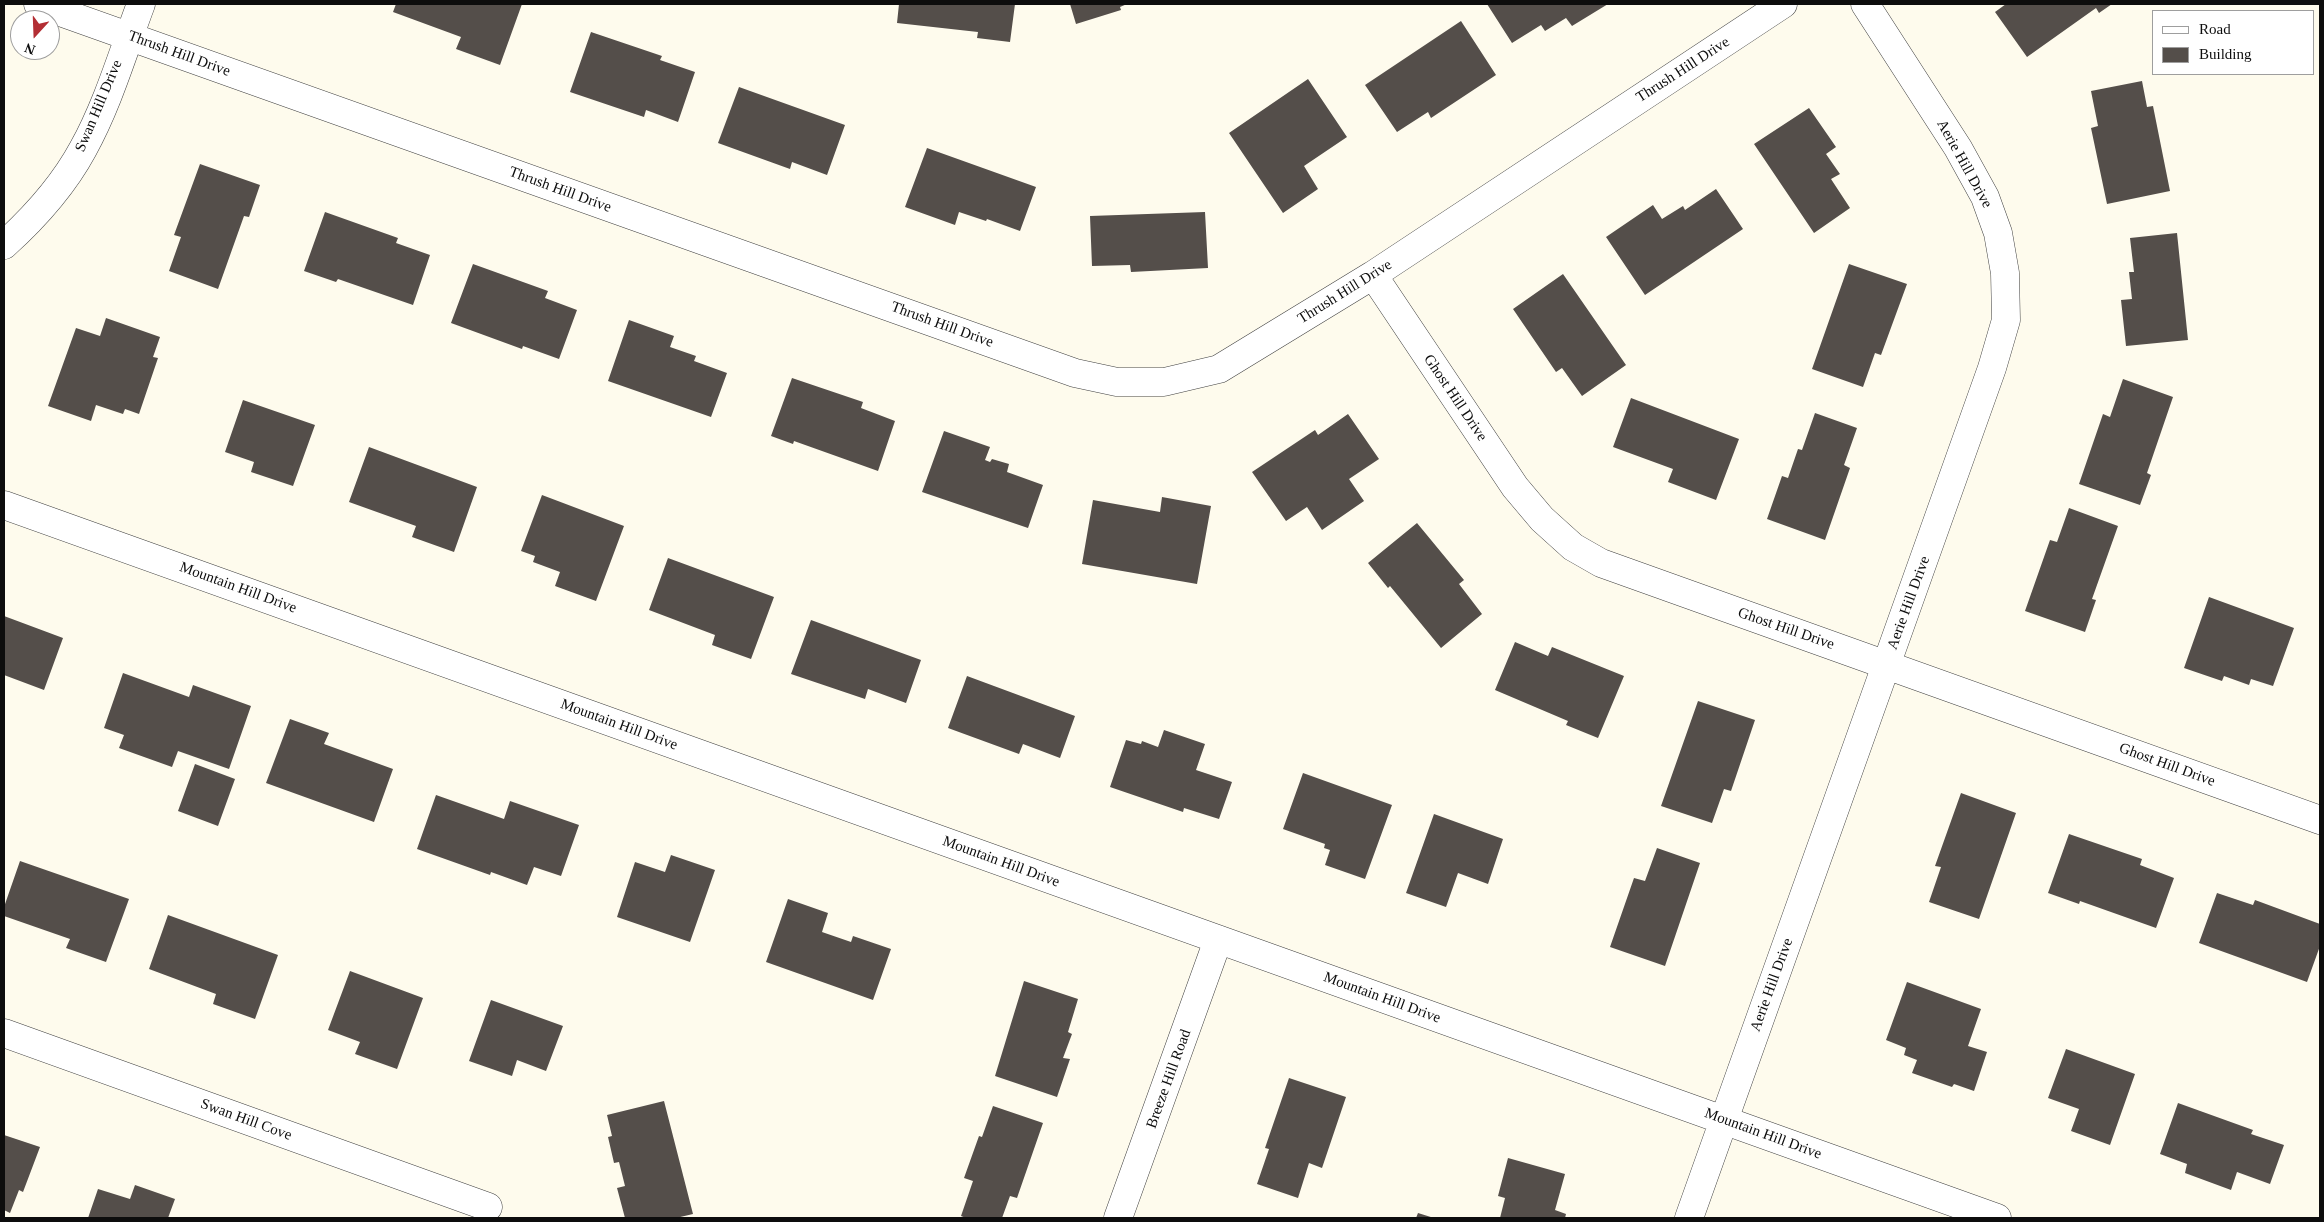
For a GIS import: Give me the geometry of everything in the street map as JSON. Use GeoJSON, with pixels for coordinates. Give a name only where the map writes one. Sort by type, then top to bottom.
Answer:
{"type":"FeatureCollection","features":[{"type":"Feature","properties":{"kind":"street","name":"Thrush Hill Drive"},"geometry":{"type":"LineString","coordinates":[[38,4],[1066,369],[1117,382],[1164,382],[1219,369],[1373,275],[1783,4]]}},
{"type":"Feature","properties":{"kind":"street","name":"Swan Hill Drive"},"geometry":{"type":"LineString","coordinates":[[4,245],[47,202],[83,149],[97,119],[140,4]]}},
{"type":"Feature","properties":{"kind":"street","name":"Aerie Hill Drive"},"geometry":{"type":"LineString","coordinates":[[1689,1218],[1992,368],[2006,320],[2005,282],[1998,233],[1986,197],[1958,148],[1865,4]]}},
{"type":"Feature","properties":{"kind":"street","name":"Ghost Hill Drive"},"geometry":{"type":"LineString","coordinates":[[1373,275],[1515,487],[1542,519],[1573,547],[1601,564],[2320,820]]}},
{"type":"Feature","properties":{"kind":"street","name":"Mountain Hill Drive"},"geometry":{"type":"LineString","coordinates":[[4,505],[1997,1218]]}},
{"type":"Feature","properties":{"kind":"street","name":"Breeze Hill Road"},"geometry":{"type":"LineString","coordinates":[[1118,1218],[1218,940]]}},
{"type":"Feature","properties":{"kind":"street","name":"Swan Hill Cove"},"geometry":{"type":"LineString","coordinates":[[4,1033],[488,1207]]}},
{"type":"Feature","properties":{"kind":"building"},"geometry":{"type":"Polygon","coordinates":[[[396,4],[522,4],[500,65],[456,49],[461,37],[393,12],[396,4]]]}},
{"type":"Feature","properties":{"kind":"building"},"geometry":{"type":"Polygon","coordinates":[[[899,4],[1015,4],[1010,42],[977,38],[978,32],[897,23],[899,4]]]}},
{"type":"Feature","properties":{"kind":"building"},"geometry":{"type":"Polygon","coordinates":[[[1070,4],[1127,4],[1120,7],[1121,10],[1076,24],[1070,4]]]}},
{"type":"Feature","properties":{"kind":"building"},"geometry":{"type":"Polygon","coordinates":[[[1487,4],[1608,4],[1572,26],[1566,18],[1545,31],[1541,25],[1512,43],[1487,4]]]}},
{"type":"Feature","properties":{"kind":"building"},"geometry":{"type":"Polygon","coordinates":[[[2006,4],[2112,4],[2099,13],[2096,8],[2027,57],[1995,12],[2006,4]]]}},
{"type":"Feature","properties":{"kind":"building"},"geometry":{"type":"Polygon","coordinates":[[[1461,21],[1496,75],[1431,118],[1428,112],[1397,132],[1365,85],[1461,21]]]}},
{"type":"Feature","properties":{"kind":"building"},"geometry":{"type":"Polygon","coordinates":[[[591,32],[662,56],[660,60],[695,72],[678,122],[646,110],[644,117],[570,92],[591,32]]]}},
{"type":"Feature","properties":{"kind":"building"},"geometry":{"type":"Polygon","coordinates":[[[1308,79],[1347,137],[1304,166],[1318,189],[1283,213],[1229,133],[1308,79]]]}},
{"type":"Feature","properties":{"kind":"building"},"geometry":{"type":"Polygon","coordinates":[[[2142,81],[2147,107],[2153,106],[2170,191],[2107,204],[2091,128],[2098,126],[2091,91],[2142,81]]]}},
{"type":"Feature","properties":{"kind":"building"},"geometry":{"type":"Polygon","coordinates":[[[739,87],[845,125],[827,175],[792,162],[790,169],[718,143],[739,87]]]}},
{"type":"Feature","properties":{"kind":"building"},"geometry":{"type":"Polygon","coordinates":[[[1809,108],[1836,147],[1826,154],[1840,174],[1831,179],[1850,208],[1814,233],[1754,144],[1809,108]]]}},
{"type":"Feature","properties":{"kind":"building"},"geometry":{"type":"Polygon","coordinates":[[[927,148],[1036,187],[1020,231],[987,219],[986,221],[959,212],[955,225],[905,207],[927,148]]]}},
{"type":"Feature","properties":{"kind":"building"},"geometry":{"type":"Polygon","coordinates":[[[200,164],[260,185],[249,217],[244,216],[218,289],[169,271],[181,237],[174,235],[200,164]]]}},
{"type":"Feature","properties":{"kind":"building"},"geometry":{"type":"Polygon","coordinates":[[[1716,189],[1743,229],[1645,295],[1606,237],[1653,205],[1662,219],[1683,206],[1685,210],[1716,189]]]}},
{"type":"Feature","properties":{"kind":"building"},"geometry":{"type":"Polygon","coordinates":[[[325,212],[398,238],[396,243],[430,255],[413,305],[338,279],[336,282],[304,271],[325,212]]]}},
{"type":"Feature","properties":{"kind":"building"},"geometry":{"type":"Polygon","coordinates":[[[1205,212],[1208,268],[1131,272],[1130,265],[1092,266],[1090,216],[1205,212]]]}},
{"type":"Feature","properties":{"kind":"building"},"geometry":{"type":"Polygon","coordinates":[[[2177,233],[2188,340],[2126,346],[2121,300],[2132,299],[2129,272],[2134,272],[2130,238],[2177,233]]]}},
{"type":"Feature","properties":{"kind":"building"},"geometry":{"type":"Polygon","coordinates":[[[473,264],[548,291],[545,298],[577,310],[559,359],[523,346],[522,349],[451,323],[473,264]]]}},
{"type":"Feature","properties":{"kind":"building"},"geometry":{"type":"Polygon","coordinates":[[[1849,264],[1907,284],[1881,355],[1875,353],[1863,387],[1812,369],[1849,264]]]}},
{"type":"Feature","properties":{"kind":"building"},"geometry":{"type":"Polygon","coordinates":[[[1563,274],[1626,365],[1582,396],[1562,368],[1556,372],[1513,309],[1563,274]]]}},
{"type":"Feature","properties":{"kind":"building"},"geometry":{"type":"Polygon","coordinates":[[[106,318],[160,337],[153,357],[158,358],[139,414],[125,409],[123,414],[96,405],[91,421],[48,406],[76,328],[100,336],[106,318]]]}},
{"type":"Feature","properties":{"kind":"building"},"geometry":{"type":"Polygon","coordinates":[[[629,320],[674,336],[670,347],[696,356],[694,361],[727,373],[711,417],[608,381],[629,320]]]}},
{"type":"Feature","properties":{"kind":"building"},"geometry":{"type":"Polygon","coordinates":[[[792,378],[863,402],[861,408],[895,421],[878,471],[794,441],[793,444],[771,436],[792,378]]]}},
{"type":"Feature","properties":{"kind":"building"},"geometry":{"type":"Polygon","coordinates":[[[2123,379],[2173,397],[2147,473],[2151,475],[2140,505],[2079,484],[2103,414],[2110,417],[2123,379]]]}},
{"type":"Feature","properties":{"kind":"building"},"geometry":{"type":"Polygon","coordinates":[[[1631,398],[1739,439],[1716,500],[1668,482],[1673,469],[1613,447],[1631,398]]]}},
{"type":"Feature","properties":{"kind":"building"},"geometry":{"type":"Polygon","coordinates":[[[243,400],[315,425],[293,486],[251,472],[254,462],[225,452],[243,400]]]}},
{"type":"Feature","properties":{"kind":"building"},"geometry":{"type":"Polygon","coordinates":[[[1815,413],[1857,428],[1844,465],[1850,468],[1825,540],[1767,519],[1782,476],[1788,478],[1798,449],[1802,450],[1815,413]]]}},
{"type":"Feature","properties":{"kind":"building"},"geometry":{"type":"Polygon","coordinates":[[[1348,414],[1379,459],[1349,479],[1364,501],[1322,530],[1307,507],[1286,521],[1252,472],[1315,430],[1318,435],[1348,414]]]}},
{"type":"Feature","properties":{"kind":"building"},"geometry":{"type":"Polygon","coordinates":[[[944,431],[990,447],[985,460],[990,462],[992,459],[1009,464],[1007,472],[1043,485],[1028,528],[922,492],[944,431]]]}},
{"type":"Feature","properties":{"kind":"building"},"geometry":{"type":"Polygon","coordinates":[[[369,447],[477,487],[454,552],[412,537],[416,526],[349,502],[369,447]]]}},
{"type":"Feature","properties":{"kind":"building"},"geometry":{"type":"Polygon","coordinates":[[[542,495],[624,526],[596,601],[555,586],[560,572],[533,562],[535,556],[521,551],[542,495]]]}},
{"type":"Feature","properties":{"kind":"building"},"geometry":{"type":"Polygon","coordinates":[[[1162,497],[1211,506],[1197,584],[1082,564],[1093,500],[1160,512],[1162,497]]]}},
{"type":"Feature","properties":{"kind":"building"},"geometry":{"type":"Polygon","coordinates":[[[2069,508],[2118,526],[2092,599],[2096,600],[2085,632],[2025,611],[2050,540],[2057,542],[2069,508]]]}},
{"type":"Feature","properties":{"kind":"building"},"geometry":{"type":"Polygon","coordinates":[[[1417,523],[1464,580],[1459,584],[1482,614],[1441,648],[1390,586],[1388,588],[1368,563],[1417,523]]]}},
{"type":"Feature","properties":{"kind":"building"},"geometry":{"type":"Polygon","coordinates":[[[668,558],[774,597],[751,659],[712,645],[715,635],[649,610],[668,558]]]}},
{"type":"Feature","properties":{"kind":"building"},"geometry":{"type":"Polygon","coordinates":[[[2209,597],[2294,628],[2273,686],[2251,679],[2249,685],[2224,676],[2222,681],[2184,668],[2209,597]]]}},
{"type":"Feature","properties":{"kind":"building"},"geometry":{"type":"Polygon","coordinates":[[[4,616],[63,638],[44,690],[4,675],[4,616]]]}},
{"type":"Feature","properties":{"kind":"building"},"geometry":{"type":"Polygon","coordinates":[[[811,620],[921,660],[906,703],[868,689],[865,699],[791,674],[811,620]]]}},
{"type":"Feature","properties":{"kind":"building"},"geometry":{"type":"Polygon","coordinates":[[[1515,642],[1548,656],[1552,647],[1624,676],[1598,738],[1566,725],[1568,721],[1495,690],[1515,642]]]}},
{"type":"Feature","properties":{"kind":"building"},"geometry":{"type":"Polygon","coordinates":[[[123,673],[189,697],[193,685],[251,706],[229,769],[178,751],[172,767],[119,748],[124,735],[104,728],[123,673]]]}},
{"type":"Feature","properties":{"kind":"building"},"geometry":{"type":"Polygon","coordinates":[[[967,676],[1075,716],[1060,758],[1023,744],[1019,754],[948,728],[967,676]]]}},
{"type":"Feature","properties":{"kind":"building"},"geometry":{"type":"Polygon","coordinates":[[[1698,701],[1755,720],[1731,791],[1724,789],[1712,823],[1661,806],[1698,701]]]}},
{"type":"Feature","properties":{"kind":"building"},"geometry":{"type":"Polygon","coordinates":[[[290,719],[329,733],[324,744],[393,769],[374,822],[266,783],[290,719]]]}},
{"type":"Feature","properties":{"kind":"building"},"geometry":{"type":"Polygon","coordinates":[[[1164,730],[1205,744],[1196,770],[1232,782],[1219,819],[1184,808],[1183,812],[1110,787],[1126,740],[1141,744],[1142,741],[1158,747],[1164,730]]]}},
{"type":"Feature","properties":{"kind":"building"},"geometry":{"type":"Polygon","coordinates":[[[195,764],[235,779],[218,826],[178,811],[195,764]]]}},
{"type":"Feature","properties":{"kind":"building"},"geometry":{"type":"Polygon","coordinates":[[[1303,773],[1392,805],[1365,879],[1325,865],[1330,850],[1324,848],[1325,844],[1283,829],[1303,773]]]}},
{"type":"Feature","properties":{"kind":"building"},"geometry":{"type":"Polygon","coordinates":[[[1961,793],[2016,813],[1979,919],[1929,902],[1941,867],[1935,866],[1961,793]]]}},
{"type":"Feature","properties":{"kind":"building"},"geometry":{"type":"Polygon","coordinates":[[[436,795],[504,819],[510,801],[579,825],[561,876],[534,867],[527,885],[491,872],[490,875],[417,849],[436,795]]]}},
{"type":"Feature","properties":{"kind":"building"},"geometry":{"type":"Polygon","coordinates":[[[1434,814],[1503,839],[1488,884],[1458,873],[1446,907],[1406,893],[1434,814]]]}},
{"type":"Feature","properties":{"kind":"building"},"geometry":{"type":"Polygon","coordinates":[[[2069,834],[2142,859],[2140,865],[2174,878],[2156,928],[2080,901],[2079,904],[2048,893],[2069,834]]]}},
{"type":"Feature","properties":{"kind":"building"},"geometry":{"type":"Polygon","coordinates":[[[1657,848],[1700,863],[1665,966],[1610,947],[1634,878],[1645,881],[1657,848]]]}},
{"type":"Feature","properties":{"kind":"building"},"geometry":{"type":"Polygon","coordinates":[[[671,855],[715,870],[690,942],[617,917],[635,862],[665,872],[671,855]]]}},
{"type":"Feature","properties":{"kind":"building"},"geometry":{"type":"Polygon","coordinates":[[[20,861],[129,899],[106,962],[66,948],[70,939],[4,916],[4,907],[20,861]]]}},
{"type":"Feature","properties":{"kind":"building"},"geometry":{"type":"Polygon","coordinates":[[[2217,893],[2253,905],[2255,900],[2320,924],[2320,946],[2307,982],[2199,943],[2217,893]]]}},
{"type":"Feature","properties":{"kind":"building"},"geometry":{"type":"Polygon","coordinates":[[[788,899],[828,913],[822,932],[851,942],[853,936],[891,949],[873,1000],[766,962],[788,899]]]}},
{"type":"Feature","properties":{"kind":"building"},"geometry":{"type":"Polygon","coordinates":[[[168,915],[278,955],[255,1019],[213,1004],[216,994],[149,969],[168,915]]]}},
{"type":"Feature","properties":{"kind":"building"},"geometry":{"type":"Polygon","coordinates":[[[350,971],[423,998],[397,1069],[355,1054],[360,1042],[328,1030],[350,971]]]}},
{"type":"Feature","properties":{"kind":"building"},"geometry":{"type":"Polygon","coordinates":[[[1024,981],[1078,999],[1068,1032],[1072,1034],[1063,1058],[1070,1059],[1057,1097],[995,1076],[1024,981]]]}},
{"type":"Feature","properties":{"kind":"building"},"geometry":{"type":"Polygon","coordinates":[[[1907,982],[1981,1009],[1968,1046],[1987,1052],[1974,1091],[1954,1084],[1952,1087],[1912,1073],[1917,1060],[1904,1055],[1906,1048],[1886,1040],[1907,982]]]}},
{"type":"Feature","properties":{"kind":"building"},"geometry":{"type":"Polygon","coordinates":[[[491,1000],[563,1026],[546,1071],[517,1060],[512,1076],[469,1061],[491,1000]]]}},
{"type":"Feature","properties":{"kind":"building"},"geometry":{"type":"Polygon","coordinates":[[[2066,1049],[2135,1074],[2110,1145],[2071,1131],[2079,1109],[2048,1098],[2066,1049]]]}},
{"type":"Feature","properties":{"kind":"building"},"geometry":{"type":"Polygon","coordinates":[[[1289,1078],[1346,1097],[1322,1168],[1309,1163],[1298,1198],[1257,1184],[1269,1149],[1265,1148],[1289,1078]]]}},
{"type":"Feature","properties":{"kind":"building"},"geometry":{"type":"Polygon","coordinates":[[[664,1101],[693,1214],[676,1218],[625,1218],[617,1188],[625,1186],[619,1162],[614,1163],[608,1137],[612,1136],[607,1115],[664,1101]]]}},
{"type":"Feature","properties":{"kind":"building"},"geometry":{"type":"Polygon","coordinates":[[[2178,1103],[2253,1130],[2251,1134],[2284,1145],[2270,1184],[2237,1172],[2231,1190],[2185,1173],[2187,1164],[2160,1154],[2178,1103]]]}},
{"type":"Feature","properties":{"kind":"building"},"geometry":{"type":"Polygon","coordinates":[[[993,1106],[1043,1123],[1017,1198],[1010,1196],[1002,1218],[966,1218],[961,1216],[973,1181],[964,1178],[979,1136],[982,1137],[993,1106]]]}},
{"type":"Feature","properties":{"kind":"building"},"geometry":{"type":"Polygon","coordinates":[[[4,1135],[40,1147],[23,1192],[19,1190],[10,1213],[4,1210],[4,1135]]]}},
{"type":"Feature","properties":{"kind":"building"},"geometry":{"type":"Polygon","coordinates":[[[1508,1158],[1565,1174],[1555,1210],[1566,1214],[1565,1218],[1500,1218],[1505,1198],[1498,1196],[1508,1158]]]}},
{"type":"Feature","properties":{"kind":"building"},"geometry":{"type":"Polygon","coordinates":[[[135,1185],[175,1199],[168,1218],[88,1218],[98,1189],[130,1199],[135,1185]]]}},
{"type":"Feature","properties":{"kind":"building"},"geometry":{"type":"Polygon","coordinates":[[[1418,1213],[1434,1218],[1416,1218],[1418,1213]]]}}]}
